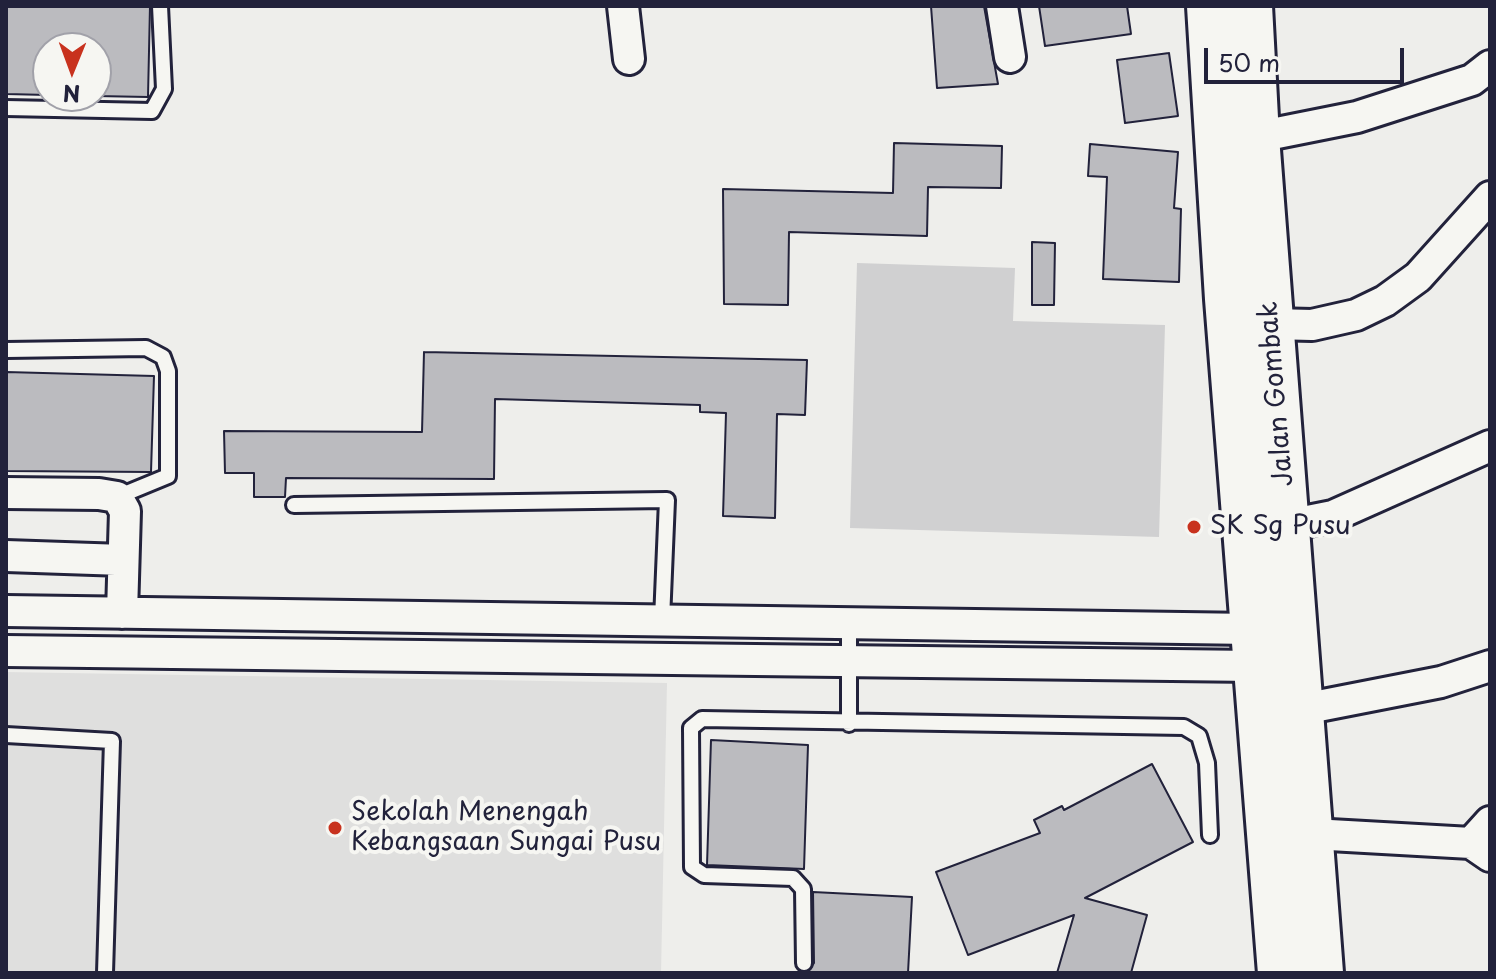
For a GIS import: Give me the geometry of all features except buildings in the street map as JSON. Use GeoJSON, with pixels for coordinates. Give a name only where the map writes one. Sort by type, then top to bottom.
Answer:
{"type":"FeatureCollection","features":[{"type":"Feature","properties":{"kind":"main road","name":"Jalan Gombak"},"geometry":{"type":"LineString","coordinates":[[1209,6],[1280,973]]}},
{"type":"Feature","properties":{"kind":"main road","name":"Jalan Gombak"},"geometry":{"type":"LineString","coordinates":[[1250,6],[1257,137],[1321,973]]}},
{"type":"Feature","properties":{"kind":"street"},"geometry":{"type":"LineString","coordinates":[[623,6],[629,59]]}},
{"type":"Feature","properties":{"kind":"street"},"geometry":{"type":"LineString","coordinates":[[1002,6],[1010,57]]}},
{"type":"Feature","properties":{"kind":"street"},"geometry":{"type":"LineString","coordinates":[[1257,137],[1372,112],[1472,80],[1490,66]]}},
{"type":"Feature","properties":{"kind":"street"},"geometry":{"type":"LineString","coordinates":[[1272,324],[1312,325],[1356,315],[1385,301],[1418,277],[1490,197]]}},
{"type":"Feature","properties":{"kind":"street"},"geometry":{"type":"LineString","coordinates":[[1288,525],[1333,516],[1490,446]]}},
{"type":"Feature","properties":{"kind":"street"},"geometry":{"type":"LineString","coordinates":[[6,493],[117,497],[125,511],[122,613]]}},
{"type":"Feature","properties":{"kind":"street"},"geometry":{"type":"LineString","coordinates":[[6,556],[123,560]]}},
{"type":"Feature","properties":{"kind":"street"},"geometry":{"type":"LineString","coordinates":[[6,611],[849,622],[1254,647]]}},
{"type":"Feature","properties":{"kind":"street"},"geometry":{"type":"LineString","coordinates":[[329,655],[331,616]]}},
{"type":"Feature","properties":{"kind":"street"},"geometry":{"type":"LineString","coordinates":[[6,651],[849,661],[1254,647]]}},
{"type":"Feature","properties":{"kind":"street"},"geometry":{"type":"LineString","coordinates":[[1303,709],[1441,682],[1490,666]]}},
{"type":"Feature","properties":{"kind":"street"},"geometry":{"type":"LineString","coordinates":[[1312,834],[1484,840]]}},
{"type":"Feature","properties":{"kind":"lane"},"geometry":{"type":"LineString","coordinates":[[6,108],[152,111],[164,89],[160,6]]}},
{"type":"Feature","properties":{"kind":"lane"},"geometry":{"type":"LineString","coordinates":[[6,350],[146,348],[163,357],[168,371],[168,476],[117,497]]}},
{"type":"Feature","properties":{"kind":"lane"},"geometry":{"type":"LineString","coordinates":[[294,505],[667,500],[662,620]]}},
{"type":"Feature","properties":{"kind":"lane"},"geometry":{"type":"LineString","coordinates":[[849,622],[849,724]]}},
{"type":"Feature","properties":{"kind":"lane"},"geometry":{"type":"LineString","coordinates":[[804,963],[803,889],[793,878],[704,875],[692,867],[691,728],[702,719],[849,724],[1184,727],[1199,736],[1207,763],[1210,835]]}},
{"type":"Feature","properties":{"kind":"lane"},"geometry":{"type":"LineString","coordinates":[[6,735],[112,741],[105,973]]}},
{"type":"Feature","properties":{"kind":"shaded area"},"geometry":{"type":"Polygon","coordinates":[[[857,263],[1015,268],[1013,321],[1165,325],[1159,537],[850,528],[857,263]]]}},
{"type":"Feature","properties":{"kind":"shaded area","name":"Sekolah Menengah Kebangsaan Sungai Pusu"},"geometry":{"type":"Polygon","coordinates":[[[6,672],[667,683],[661,973],[6,973],[6,672]]]}},
{"type":"Feature","properties":{"kind":"place","name":"SK Sg Pusu"},"geometry":{"type":"Point","coordinates":[1194,527]}},
{"type":"Feature","properties":{"kind":"place","name":"Sekolah Menengah Kebangsaan Sungai Pusu"},"geometry":{"type":"Point","coordinates":[335,828]}}]}
